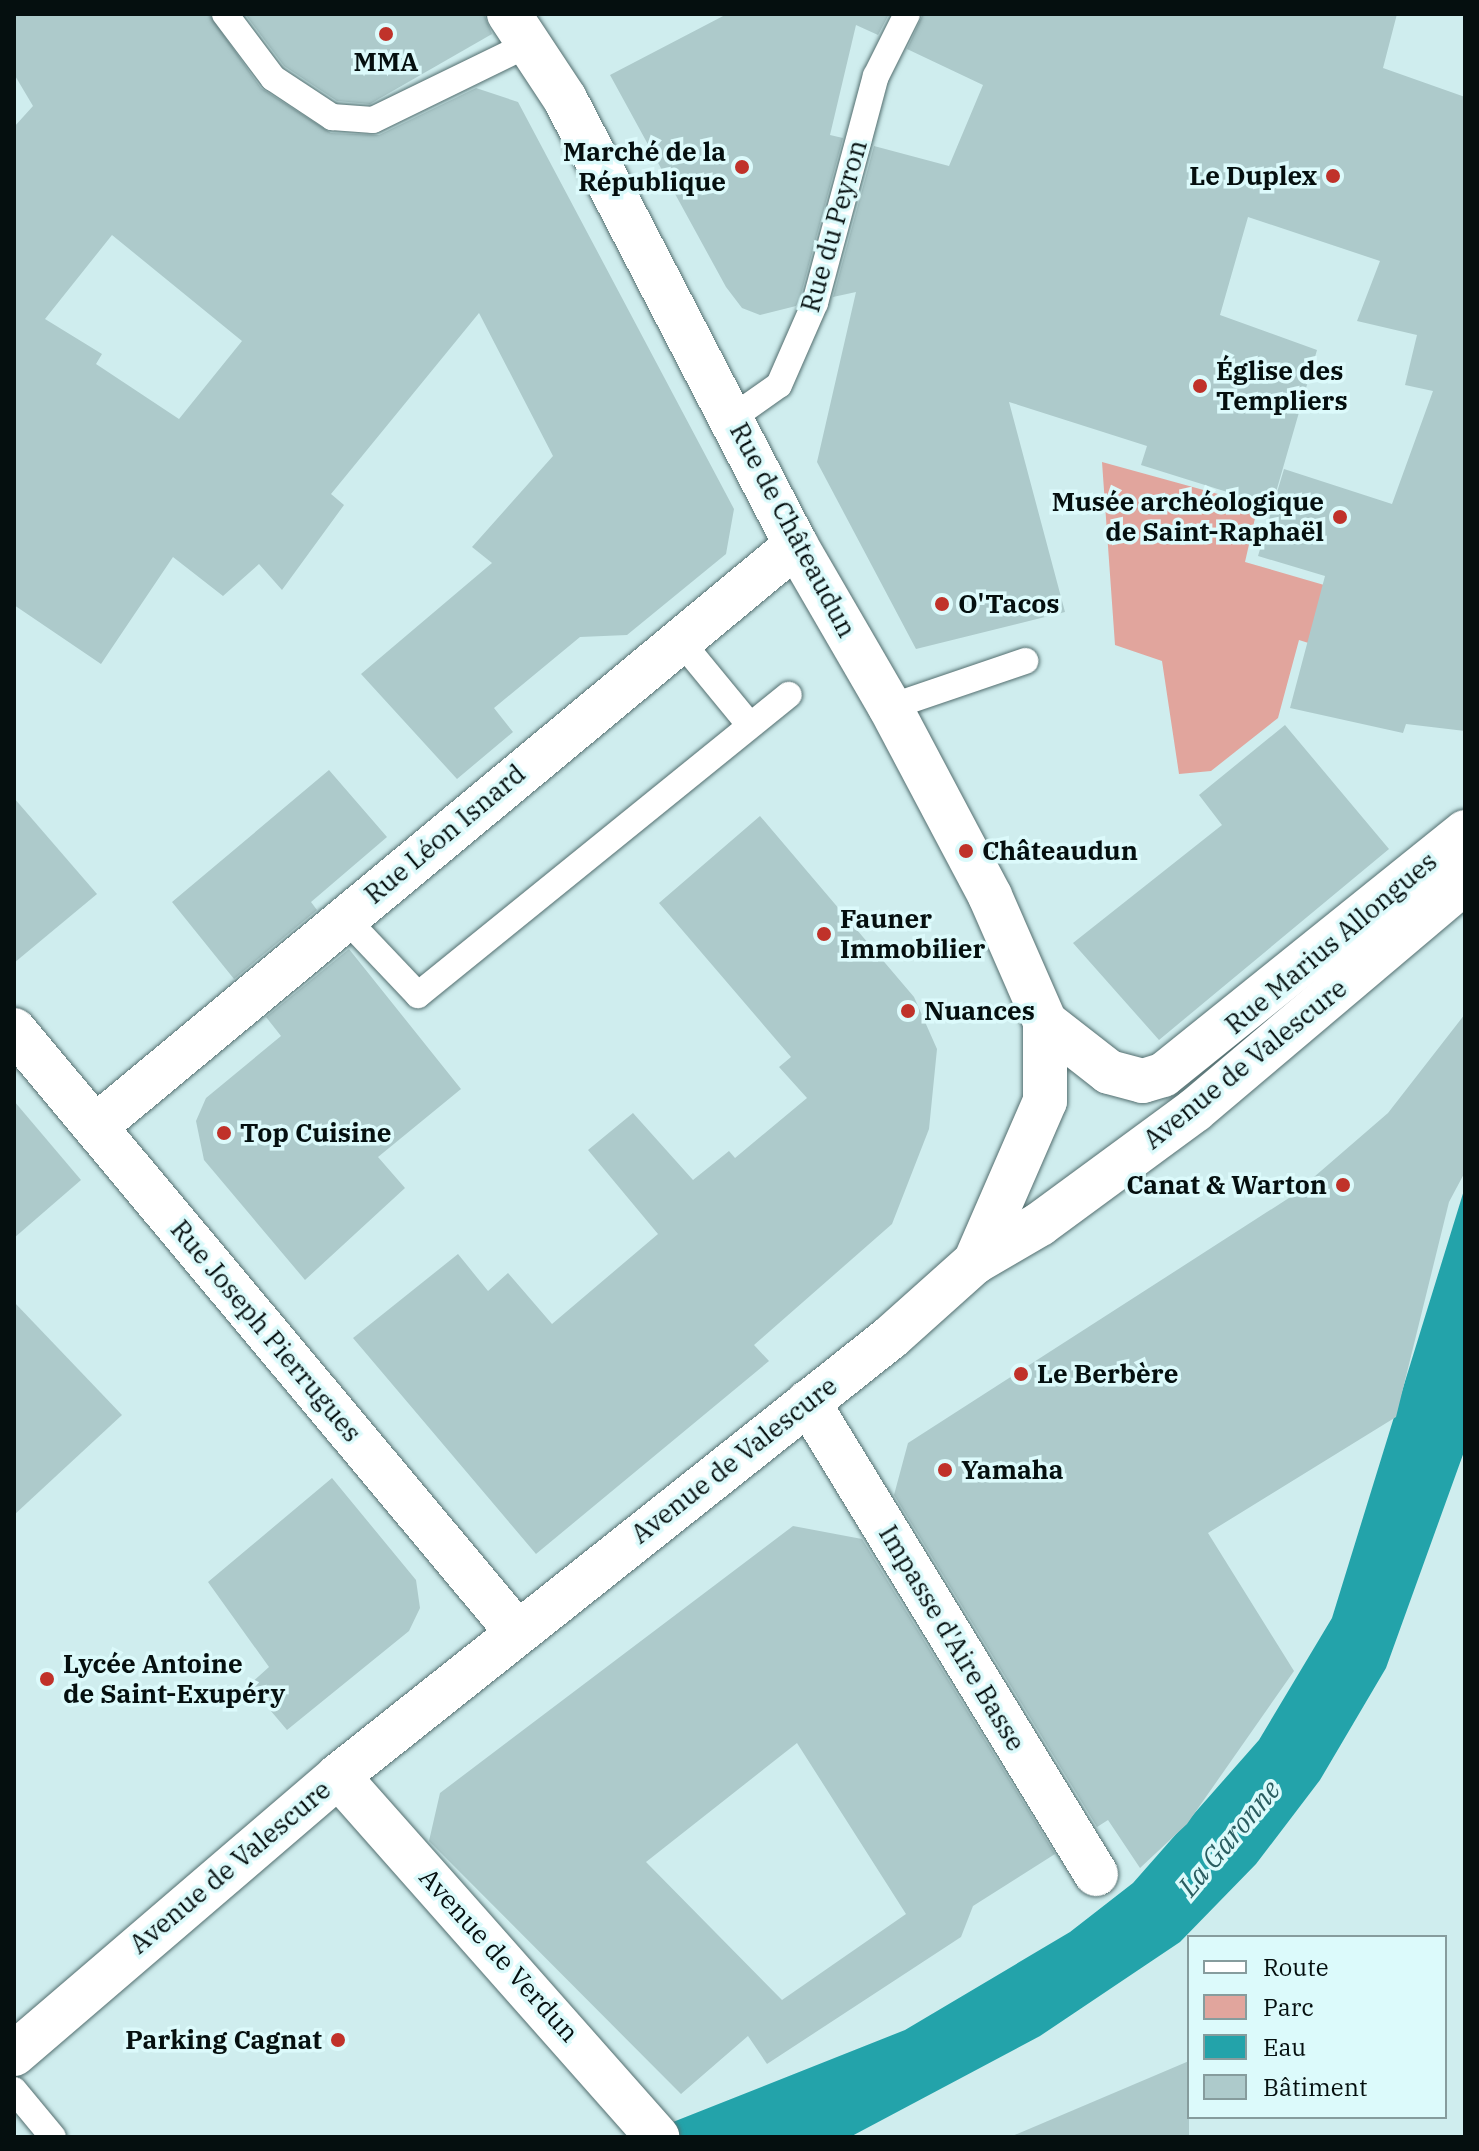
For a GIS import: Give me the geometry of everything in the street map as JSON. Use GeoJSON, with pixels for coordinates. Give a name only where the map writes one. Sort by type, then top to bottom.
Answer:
{"type":"FeatureCollection","features":[{"type":"Feature","properties":{"kind":"main road","name":"Rue de Châteaudun"},"geometry":{"type":"LineString","coordinates":[[520,29],[732,418],[796,545],[890,707],[990,896],[1045,1022],[1045,1101],[975,1262]]}},
{"type":"Feature","properties":{"kind":"main road","name":"Rue Léon Isnard"},"geometry":{"type":"LineString","coordinates":[[96,1126],[796,545]]}},
{"type":"Feature","properties":{"kind":"main road","name":"Rue Marius Allongues"},"geometry":{"type":"LineString","coordinates":[[1196,1054],[1465,832]]}},
{"type":"Feature","properties":{"kind":"main road","name":"Avenue de Valescure"},"geometry":{"type":"LineString","coordinates":[[14,2054],[338,1776],[808,1402],[975,1262],[1040,1224],[1195,1110],[1465,882]]}},
{"type":"Feature","properties":{"kind":"main road","name":"Rue de Châteaudun"},"geometry":{"type":"LineString","coordinates":[[1045,1022],[1109,1072],[1143,1081],[1196,1054]]}},
{"type":"Feature","properties":{"kind":"main road","name":"Rue Joseph Pierrugues"},"geometry":{"type":"LineString","coordinates":[[14,1030],[517,1632]]}},
{"type":"Feature","properties":{"kind":"main road","name":"Impasse d'Aire Basse"},"geometry":{"type":"LineString","coordinates":[[808,1402],[1096,1874]]}},
{"type":"Feature","properties":{"kind":"main road","name":"Avenue de Verdun"},"geometry":{"type":"LineString","coordinates":[[338,1776],[624,2095],[657,2137]]}},
{"type":"Feature","properties":{"kind":"lane"},"geometry":{"type":"LineString","coordinates":[[225,14],[273,78],[332,117],[373,120],[520,29]]}},
{"type":"Feature","properties":{"kind":"lane","name":"Rue du Peyron"},"geometry":{"type":"LineString","coordinates":[[732,418],[779,385],[815,303],[876,76],[907,14]]}},
{"type":"Feature","properties":{"kind":"lane"},"geometry":{"type":"LineString","coordinates":[[679,639],[748,723]]}},
{"type":"Feature","properties":{"kind":"lane"},"geometry":{"type":"LineString","coordinates":[[890,707],[1025,661]]}},
{"type":"Feature","properties":{"kind":"lane"},"geometry":{"type":"LineString","coordinates":[[345,918],[418,995],[748,723],[789,695]]}},
{"type":"Feature","properties":{"kind":"lane"},"geometry":{"type":"LineString","coordinates":[[14,2090],[53,2137]]}},
{"type":"Feature","properties":{"kind":"green space"},"geometry":{"type":"Polygon","coordinates":[[[1102,462],[1258,505],[1245,562],[1379,601],[1359,659],[1299,640],[1278,718],[1211,771],[1179,774],[1162,661],[1115,645],[1102,462]]]}},
{"type":"Feature","properties":{"kind":"water","name":"La Garonne"},"geometry":{"type":"Polygon","coordinates":[[[1465,1187],[1465,1449],[1386,1668],[1320,1780],[1256,1864],[1180,1942],[1040,2036],[850,2137],[635,2137],[905,2030],[1070,1932],[1133,1883],[1259,1740],[1332,1618],[1465,1187]]]}},
{"type":"Feature","properties":{"kind":"building"},"geometry":{"type":"Polygon","coordinates":[[[14,14],[209,14],[261,88],[331,133],[379,135],[476,88],[518,102],[734,509],[726,554],[627,635],[580,637],[494,708],[513,732],[457,779],[361,674],[492,563],[472,547],[553,456],[479,313],[331,494],[344,505],[282,590],[259,564],[223,596],[173,557],[101,664],[14,605],[14,127],[33,106],[14,74],[14,14]],[[112,235],[45,319],[102,354],[96,364],[179,419],[242,341],[112,235]]]}},
{"type":"Feature","properties":{"kind":"building"},"geometry":{"type":"Polygon","coordinates":[[[245,14],[484,14],[492,34],[370,104],[337,101],[284,66],[245,14]]]}},
{"type":"Feature","properties":{"kind":"building","name":"Marché de la République"},"geometry":{"type":"Polygon","coordinates":[[[727,14],[889,14],[878,35],[856,25],[830,135],[843,138],[800,298],[796,306],[760,315],[742,308],[726,287],[610,75],[727,14]]]}},
{"type":"Feature","properties":{"kind":"building"},"geometry":{"type":"Polygon","coordinates":[[[923,14],[1397,14],[1383,68],[1465,97],[1465,731],[1406,724],[1403,733],[1290,708],[1325,576],[1258,556],[1284,469],[1392,504],[1433,391],[1405,385],[1417,335],[1357,321],[1380,261],[1248,217],[1220,315],[1317,350],[1272,506],[1141,465],[1147,446],[1009,402],[1065,612],[916,649],[817,462],[856,292],[833,297],[874,146],[949,166],[983,85],[907,49],[923,14]]]}},
{"type":"Feature","properties":{"kind":"building"},"geometry":{"type":"Polygon","coordinates":[[[1285,725],[1389,849],[1159,1040],[1073,943],[1222,825],[1199,795],[1285,725]]]}},
{"type":"Feature","properties":{"kind":"building"},"geometry":{"type":"Polygon","coordinates":[[[329,770],[387,837],[311,902],[317,910],[234,979],[172,902],[329,770]]]}},
{"type":"Feature","properties":{"kind":"building"},"geometry":{"type":"Polygon","coordinates":[[[14,798],[97,894],[14,963],[14,798]]]}},
{"type":"Feature","properties":{"kind":"building"},"geometry":{"type":"Polygon","coordinates":[[[760,816],[914,997],[937,1049],[929,1129],[892,1224],[754,1345],[769,1361],[536,1554],[353,1338],[458,1254],[488,1291],[508,1273],[552,1324],[658,1234],[588,1150],[633,1113],[693,1180],[729,1151],[735,1158],[807,1098],[779,1067],[791,1057],[659,903],[760,816]]]}},
{"type":"Feature","properties":{"kind":"building"},"geometry":{"type":"Polygon","coordinates":[[[349,949],[461,1089],[378,1157],[405,1188],[305,1280],[204,1160],[196,1121],[206,1098],[281,1036],[266,1017],[349,949]]]}},
{"type":"Feature","properties":{"kind":"building"},"geometry":{"type":"Polygon","coordinates":[[[1465,1014],[1465,1172],[1449,1202],[1396,1417],[1208,1533],[1294,1671],[1187,1824],[1140,1868],[1108,1820],[1097,1827],[894,1495],[908,1443],[1292,1196],[1388,1113],[1465,1014]]]}},
{"type":"Feature","properties":{"kind":"building"},"geometry":{"type":"Polygon","coordinates":[[[14,1101],[81,1180],[14,1238],[14,1101]]]}},
{"type":"Feature","properties":{"kind":"building"},"geometry":{"type":"Polygon","coordinates":[[[14,1302],[122,1415],[14,1515],[14,1302]]]}},
{"type":"Feature","properties":{"kind":"building"},"geometry":{"type":"Polygon","coordinates":[[[332,1478],[416,1580],[420,1608],[409,1631],[287,1730],[249,1685],[269,1667],[208,1582],[332,1478]]]}},
{"type":"Feature","properties":{"kind":"building"},"geometry":{"type":"Polygon","coordinates":[[[793,1526],[862,1539],[1055,1854],[973,1906],[961,1937],[767,2064],[748,2036],[681,2094],[429,1841],[440,1793],[793,1526]],[[797,1743],[646,1862],[782,2000],[906,1914],[797,1743]]]}},
{"type":"Feature","properties":{"kind":"building"},"geometry":{"type":"Polygon","coordinates":[[[1187,2062],[1189,2137],[1010,2137],[1187,2062]]]}},
{"type":"Feature","properties":{"kind":"place","name":"MMA"},"geometry":{"type":"Point","coordinates":[386,34]}},
{"type":"Feature","properties":{"kind":"place","name":"Marché de la République"},"geometry":{"type":"Point","coordinates":[742,167]}},
{"type":"Feature","properties":{"kind":"place","name":"Le Duplex"},"geometry":{"type":"Point","coordinates":[1333,176]}},
{"type":"Feature","properties":{"kind":"place","name":"Église des Templiers"},"geometry":{"type":"Point","coordinates":[1200,386]}},
{"type":"Feature","properties":{"kind":"place","name":"Musée archéologique de Saint-Raphaël"},"geometry":{"type":"Point","coordinates":[1340,517]}},
{"type":"Feature","properties":{"kind":"place","name":"O'Tacos"},"geometry":{"type":"Point","coordinates":[942,604]}},
{"type":"Feature","properties":{"kind":"place","name":"Châteaudun"},"geometry":{"type":"Point","coordinates":[966,851]}},
{"type":"Feature","properties":{"kind":"place","name":"Fauner Immobilier"},"geometry":{"type":"Point","coordinates":[824,934]}},
{"type":"Feature","properties":{"kind":"place","name":"Nuances"},"geometry":{"type":"Point","coordinates":[908,1011]}},
{"type":"Feature","properties":{"kind":"place","name":"Top Cuisine"},"geometry":{"type":"Point","coordinates":[224,1133]}},
{"type":"Feature","properties":{"kind":"place","name":"Canat & Warton"},"geometry":{"type":"Point","coordinates":[1343,1185]}},
{"type":"Feature","properties":{"kind":"place","name":"Le Berbère"},"geometry":{"type":"Point","coordinates":[1021,1374]}},
{"type":"Feature","properties":{"kind":"place","name":"Yamaha"},"geometry":{"type":"Point","coordinates":[945,1470]}},
{"type":"Feature","properties":{"kind":"place","name":"Lycée Antoine de Saint-Exupéry"},"geometry":{"type":"Point","coordinates":[47,1679]}},
{"type":"Feature","properties":{"kind":"place","name":"Parking Cagnat"},"geometry":{"type":"Point","coordinates":[338,2040]}}]}
